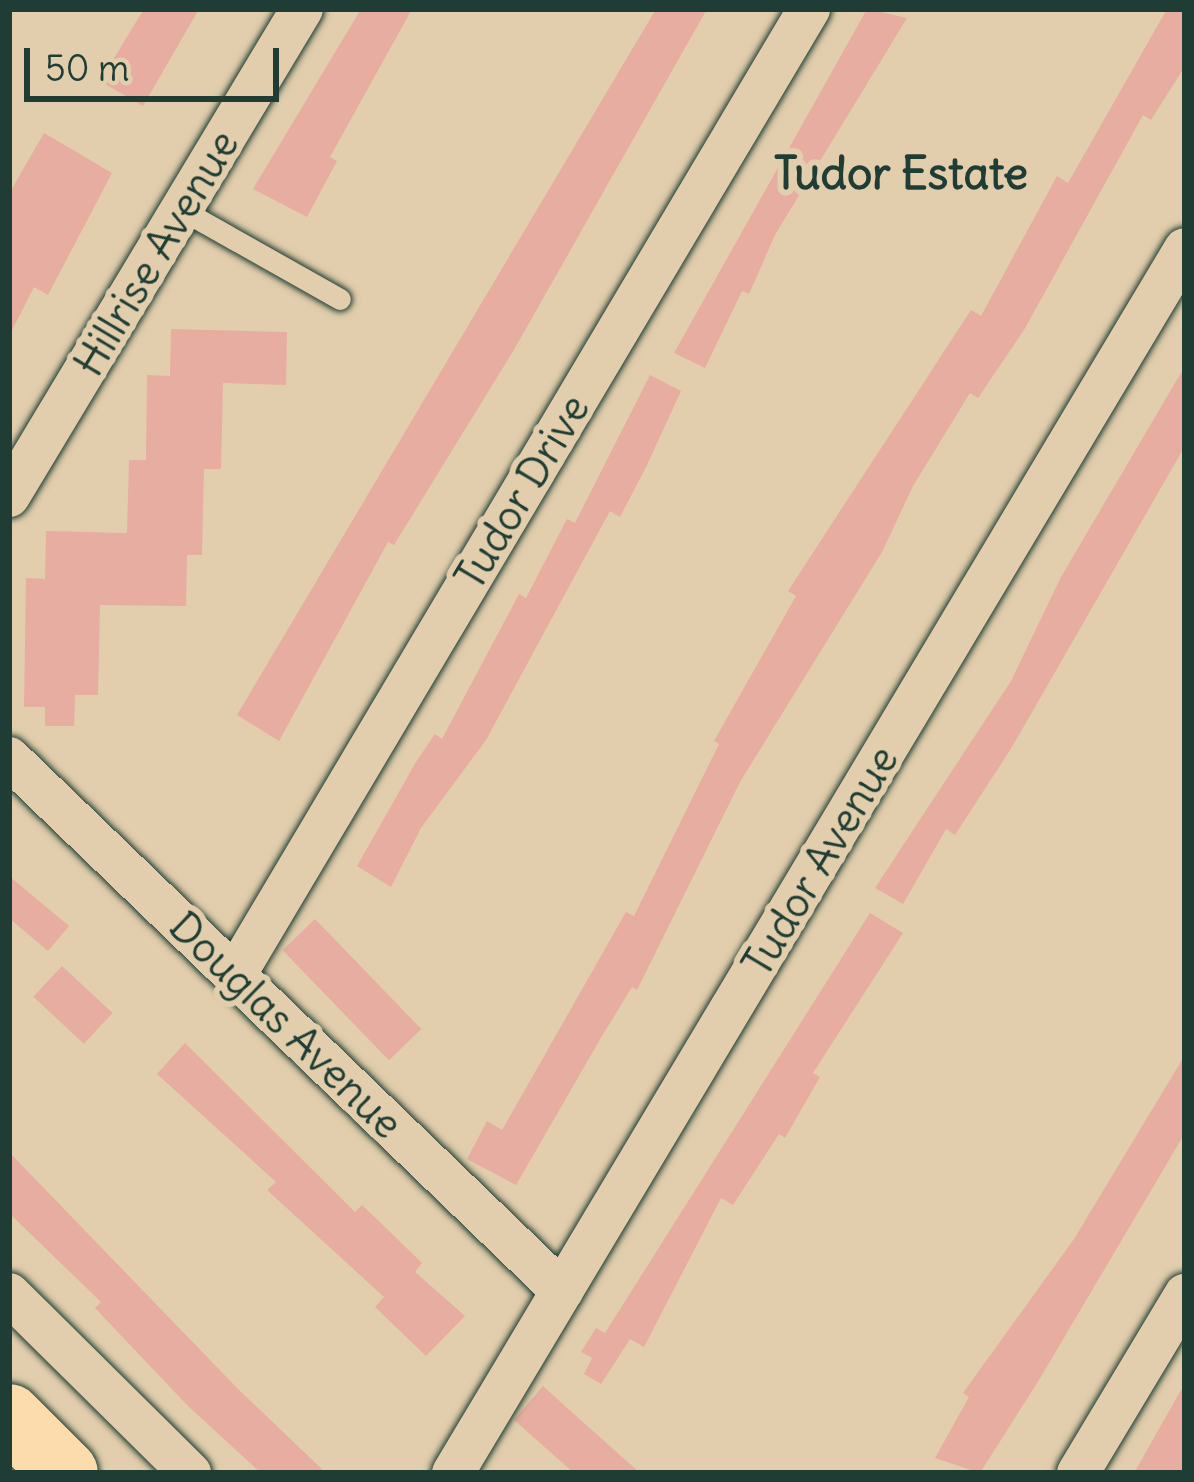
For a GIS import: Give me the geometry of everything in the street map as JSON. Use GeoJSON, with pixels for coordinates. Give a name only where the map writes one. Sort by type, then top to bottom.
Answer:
{"type":"FeatureCollection","features":[{"type":"Feature","properties":{"kind":"highway"},"geometry":{"type":"LineString","coordinates":[[9,1417],[65,1473]]}},
{"type":"Feature","properties":{"kind":"street","name":"Hillrise Avenue"},"geometry":{"type":"LineString","coordinates":[[9,496],[302,9]]}},
{"type":"Feature","properties":{"kind":"street","name":"Tudor Drive"},"geometry":{"type":"LineString","coordinates":[[235,975],[809,9]]}},
{"type":"Feature","properties":{"kind":"street","name":"Tudor Avenue"},"geometry":{"type":"LineString","coordinates":[[470,1466],[562,1292],[1185,249]]}},
{"type":"Feature","properties":{"kind":"street","name":"Douglas Avenue"},"geometry":{"type":"LineString","coordinates":[[9,758],[562,1292]]}},
{"type":"Feature","properties":{"kind":"street"},"geometry":{"type":"LineString","coordinates":[[9,1294],[190,1473]]}},
{"type":"Feature","properties":{"kind":"street"},"geometry":{"type":"LineString","coordinates":[[1078,1473],[1185,1295]]}},
{"type":"Feature","properties":{"kind":"lane"},"geometry":{"type":"LineString","coordinates":[[182,210],[340,299]]}},
{"type":"Feature","properties":{"kind":"building"},"geometry":{"type":"Polygon","coordinates":[[[144,9],[199,9],[143,106],[100,81],[144,9]]]}},
{"type":"Feature","properties":{"kind":"building"},"geometry":{"type":"Polygon","coordinates":[[[361,9],[412,9],[330,157],[337,161],[307,217],[253,189],[361,9]]]}},
{"type":"Feature","properties":{"kind":"building"},"geometry":{"type":"Polygon","coordinates":[[[656,9],[707,9],[515,348],[394,545],[388,542],[279,741],[237,715],[656,9]]]}},
{"type":"Feature","properties":{"kind":"building"},"geometry":{"type":"Polygon","coordinates":[[[867,9],[907,18],[775,235],[749,294],[742,291],[705,368],[674,353],[867,9]]]}},
{"type":"Feature","properties":{"kind":"building"},"geometry":{"type":"Polygon","coordinates":[[[1167,9],[1185,9],[1185,66],[1151,120],[1143,115],[1024,330],[978,398],[970,393],[913,486],[882,552],[740,782],[637,990],[632,987],[516,1185],[467,1159],[487,1121],[502,1130],[626,912],[634,916],[719,744],[714,741],[796,596],[788,591],[971,310],[981,316],[1057,176],[1068,183],[1167,9]]]}},
{"type":"Feature","properties":{"kind":"building"},"geometry":{"type":"Polygon","coordinates":[[[44,133],[112,173],[48,295],[34,287],[9,336],[9,194],[44,133]]]}},
{"type":"Feature","properties":{"kind":"building"},"geometry":{"type":"Polygon","coordinates":[[[171,329],[287,332],[286,385],[223,383],[221,469],[204,469],[202,555],[187,555],[186,606],[100,605],[98,695],[75,695],[74,726],[45,726],[45,707],[24,707],[26,578],[45,579],[46,531],[127,533],[129,460],[146,460],[147,375],[170,376],[171,329]]]}},
{"type":"Feature","properties":{"kind":"building"},"geometry":{"type":"Polygon","coordinates":[[[1185,366],[1185,446],[1012,747],[955,835],[946,829],[903,904],[875,888],[1011,681],[1061,577],[1185,366]]]}},
{"type":"Feature","properties":{"kind":"building"},"geometry":{"type":"Polygon","coordinates":[[[650,375],[681,391],[646,467],[620,517],[610,511],[486,740],[421,828],[391,887],[357,866],[416,762],[435,734],[442,739],[519,594],[526,598],[567,519],[575,523],[650,375]]]}},
{"type":"Feature","properties":{"kind":"building"},"geometry":{"type":"Polygon","coordinates":[[[9,876],[69,926],[48,951],[9,918],[9,876]]]}},
{"type":"Feature","properties":{"kind":"building"},"geometry":{"type":"Polygon","coordinates":[[[870,913],[903,933],[813,1073],[820,1077],[785,1138],[779,1134],[733,1205],[721,1198],[644,1347],[630,1339],[601,1384],[584,1374],[592,1358],[581,1352],[596,1328],[605,1333],[870,913]]]}},
{"type":"Feature","properties":{"kind":"building"},"geometry":{"type":"Polygon","coordinates":[[[315,919],[421,1029],[389,1060],[283,950],[315,919]]]}},
{"type":"Feature","properties":{"kind":"building"},"geometry":{"type":"Polygon","coordinates":[[[62,966],[112,1013],[84,1044],[33,997],[62,966]]]}},
{"type":"Feature","properties":{"kind":"building"},"geometry":{"type":"Polygon","coordinates":[[[185,1043],[355,1212],[362,1205],[422,1263],[415,1272],[465,1316],[426,1356],[375,1307],[384,1297],[267,1190],[276,1182],[157,1074],[185,1043]]]}},
{"type":"Feature","properties":{"kind":"building"},"geometry":{"type":"Polygon","coordinates":[[[1185,1055],[1185,1133],[1039,1380],[980,1473],[935,1458],[969,1397],[963,1393],[1074,1239],[1185,1055]]]}},
{"type":"Feature","properties":{"kind":"building"},"geometry":{"type":"Polygon","coordinates":[[[9,1152],[326,1473],[261,1473],[188,1406],[95,1308],[101,1302],[9,1213],[9,1152]]]}},
{"type":"Feature","properties":{"kind":"building"},"geometry":{"type":"Polygon","coordinates":[[[1185,1383],[1185,1473],[1134,1473],[1185,1383]]]}},
{"type":"Feature","properties":{"kind":"building"},"geometry":{"type":"Polygon","coordinates":[[[543,1386],[640,1473],[574,1473],[514,1420],[543,1386]]]}},
{"type":"Feature","properties":{"kind":"district","name":"Tudor Estate"},"geometry":{"type":"Point","coordinates":[901,174]}}]}
